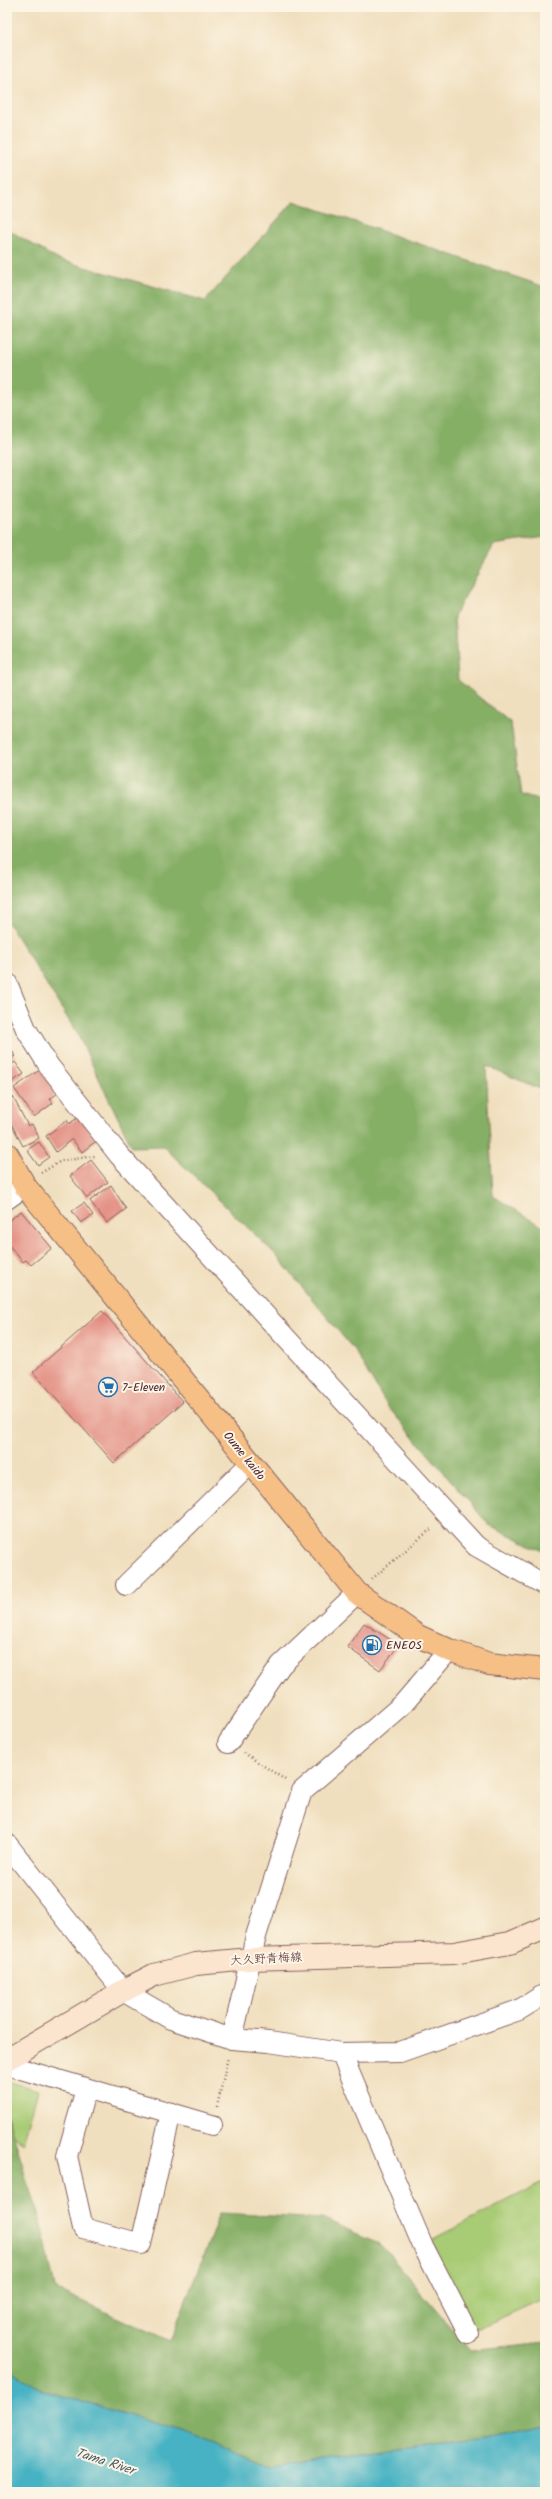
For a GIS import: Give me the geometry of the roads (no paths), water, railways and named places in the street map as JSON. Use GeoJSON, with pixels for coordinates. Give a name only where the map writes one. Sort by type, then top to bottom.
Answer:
{"type":"FeatureCollection","features":[{"type":"Feature","properties":{"kind":"highway","name":"Oume kaido"},"geometry":{"type":"LineString","coordinates":[[7,1154],[25,1186],[250,1464],[357,1593],[418,1636],[449,1650],[489,1664],[545,1670]]}},
{"type":"Feature","properties":{"kind":"main road","name":"大久野青梅線"},"geometry":{"type":"LineString","coordinates":[[7,2059],[123,1990],[154,1975],[196,1964],[250,1959],[454,1953],[510,1943],[545,1928]]}},
{"type":"Feature","properties":{"kind":"street"},"geometry":{"type":"LineString","coordinates":[[7,983],[26,1029],[49,1066],[119,1155],[476,1546],[545,1585]]}},
{"type":"Feature","properties":{"kind":"street"},"geometry":{"type":"LineString","coordinates":[[7,1199],[25,1186]]}},
{"type":"Feature","properties":{"kind":"street"},"geometry":{"type":"LineString","coordinates":[[126,1585],[250,1464]]}},
{"type":"Feature","properties":{"kind":"street"},"geometry":{"type":"LineString","coordinates":[[228,1743],[281,1665],[357,1593]]}},
{"type":"Feature","properties":{"kind":"street"},"geometry":{"type":"LineString","coordinates":[[232,2039],[250,1959],[302,1791],[403,1704],[449,1650]]}},
{"type":"Feature","properties":{"kind":"street"},"geometry":{"type":"LineString","coordinates":[[7,1844],[123,1990],[171,2019],[232,2039],[269,2042],[341,2053],[400,2052],[519,2010],[545,1994]]}},
{"type":"Feature","properties":{"kind":"street"},"geometry":{"type":"LineString","coordinates":[[341,2053],[423,2246],[468,2333]]}},
{"type":"Feature","properties":{"kind":"street"},"geometry":{"type":"LineString","coordinates":[[7,2065],[212,2126]]}},
{"type":"Feature","properties":{"kind":"street"},"geometry":{"type":"LineString","coordinates":[[86,2089],[66,2156],[83,2228],[90,2230],[141,2244],[171,2113]]}},
{"type":"Feature","properties":{"kind":"water","name":"Tama River"},"geometry":{"type":"Polygon","coordinates":[[[7,2367],[42,2390],[185,2432],[269,2464],[486,2438],[545,2426],[545,2492],[7,2492],[7,2367]]]}},
{"type":"Feature","properties":{"kind":"place","name":"7-Eleven"},"geometry":{"type":"Point","coordinates":[108,1387]}},
{"type":"Feature","properties":{"kind":"place","name":"ENEOS"},"geometry":{"type":"Point","coordinates":[372,1645]}}]}
